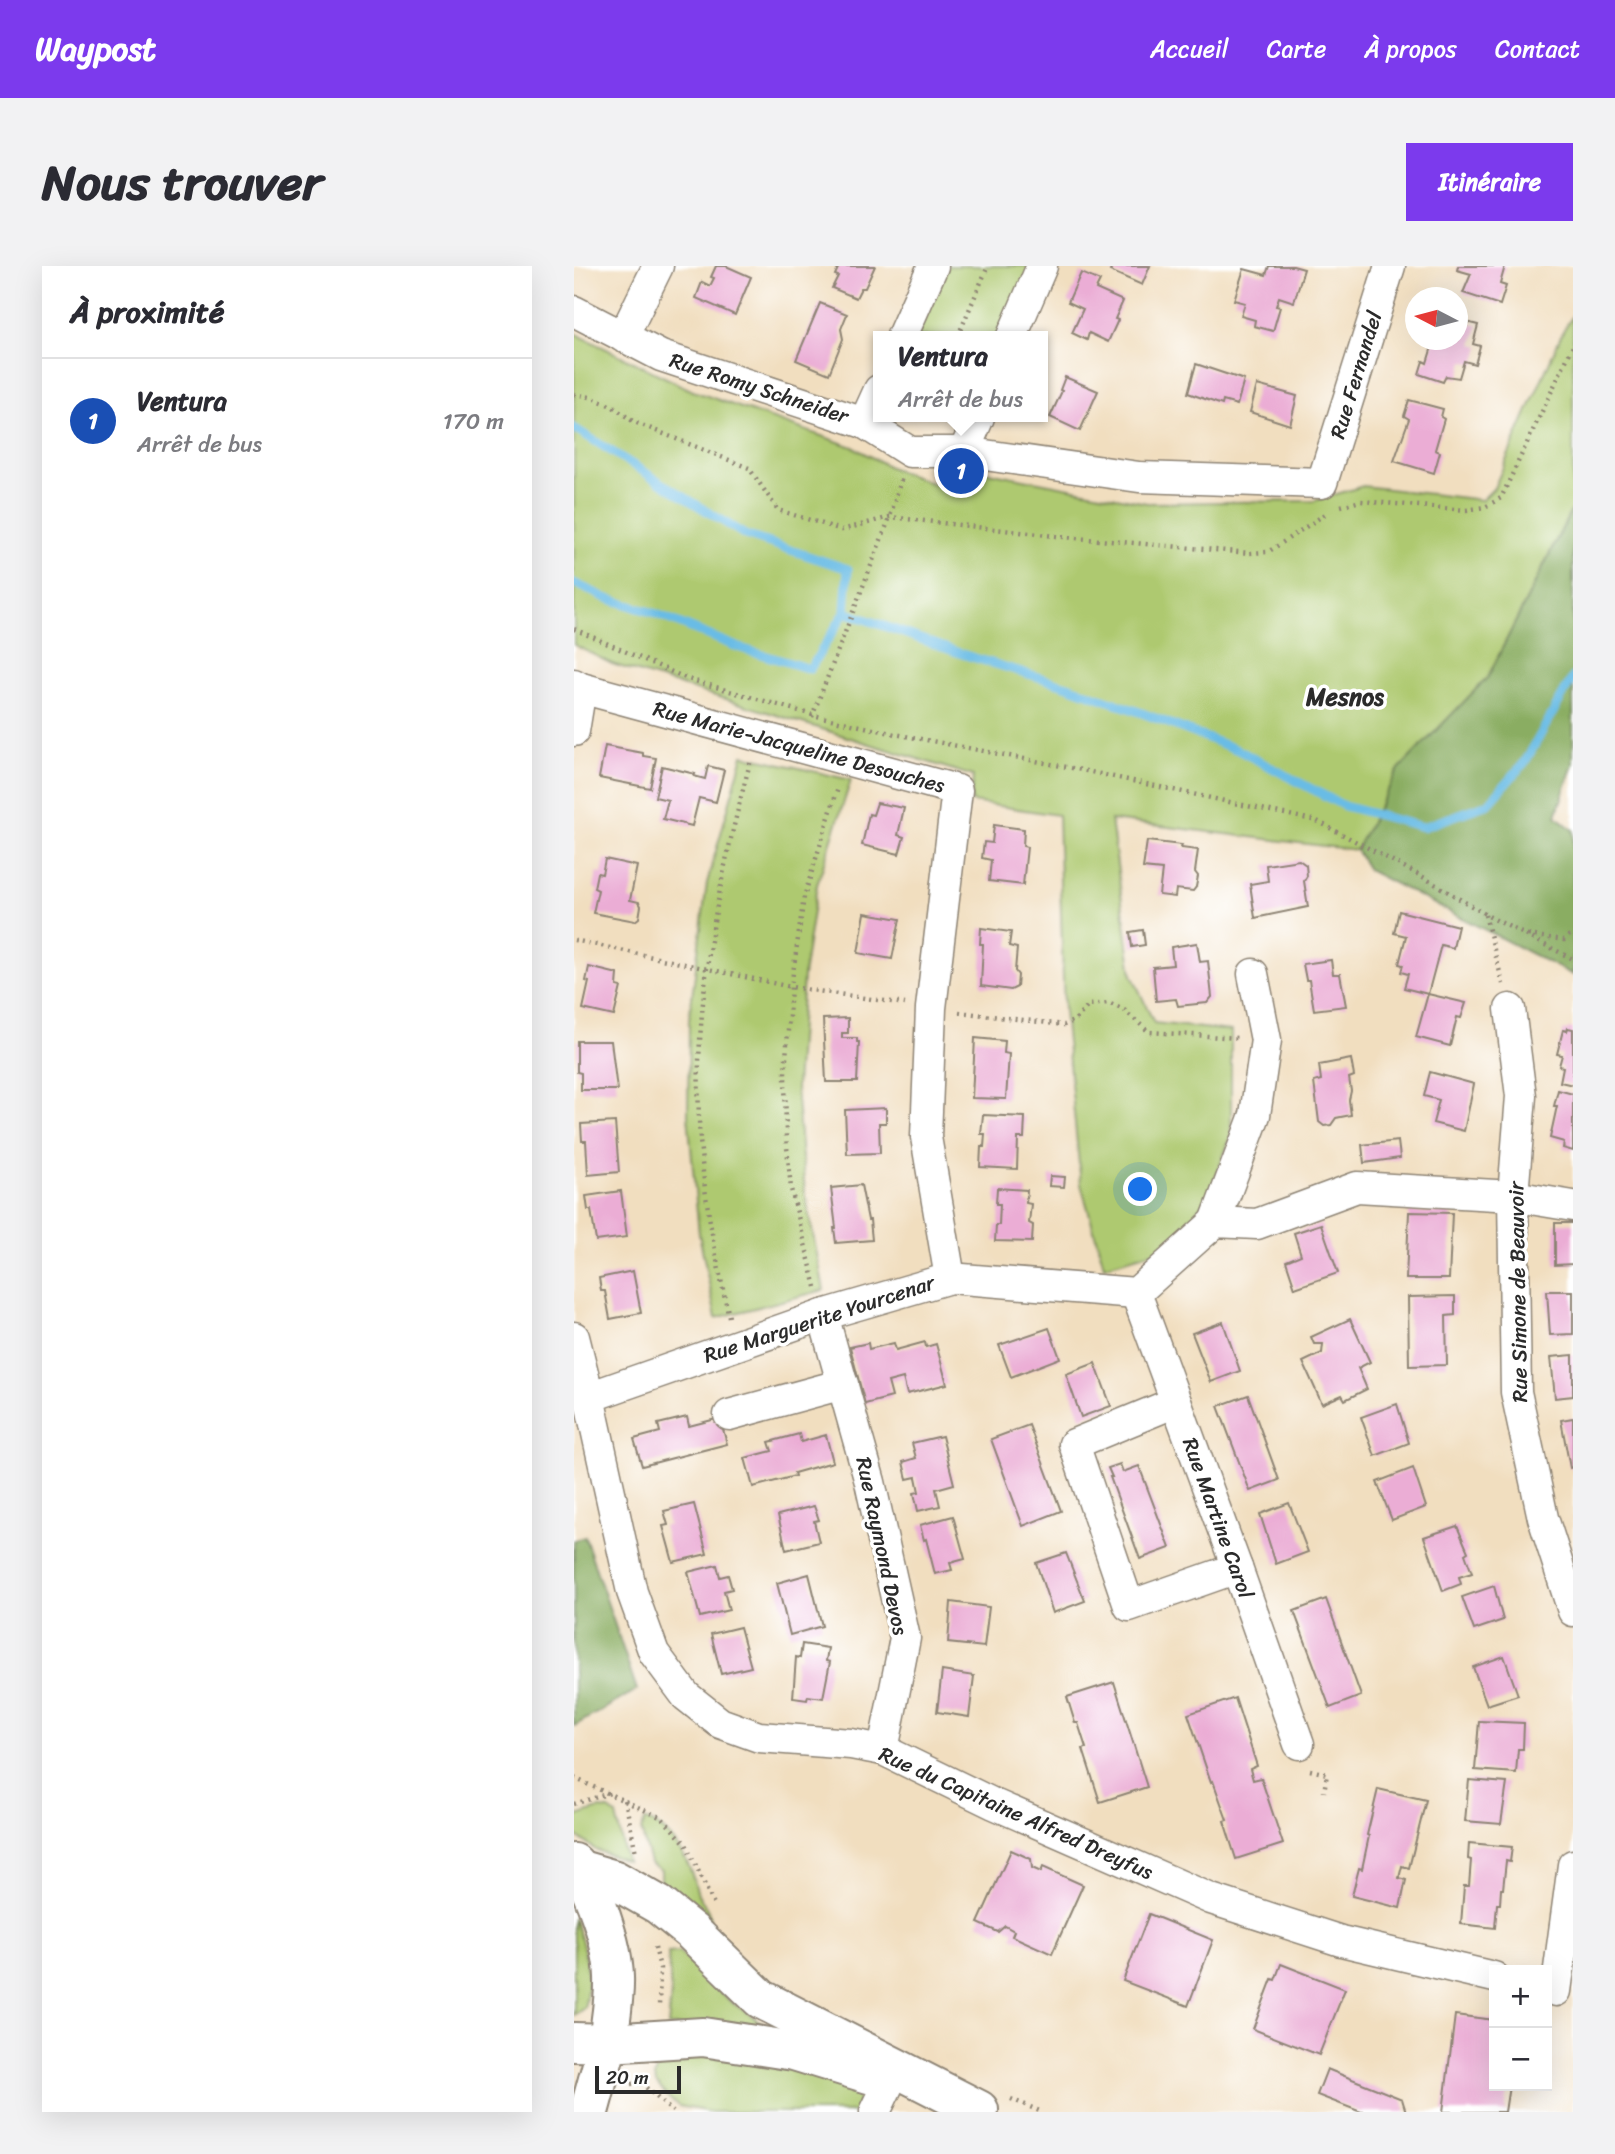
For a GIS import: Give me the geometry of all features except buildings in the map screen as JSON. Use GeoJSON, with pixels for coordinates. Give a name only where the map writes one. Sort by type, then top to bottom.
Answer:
{"type":"FeatureCollection","features":[{"type":"Feature","properties":{"kind":"main road"},"geometry":{"type":"LineString","coordinates":[[576,1866],[605,1927],[614,1976],[591,2042],[589,2112]]}},
{"type":"Feature","properties":{"kind":"main road"},"geometry":{"type":"LineString","coordinates":[[576,1866],[615,1880],[659,1905],[691,1931],[761,1999],[990,2107]]}},
{"type":"Feature","properties":{"kind":"main road"},"geometry":{"type":"LineString","coordinates":[[591,2042],[703,2037],[794,2051],[883,2096],[990,2107]]}},
{"type":"Feature","properties":{"kind":"street"},"geometry":{"type":"LineString","coordinates":[[623,337],[658,266]]}},
{"type":"Feature","properties":{"kind":"street"},"geometry":{"type":"LineString","coordinates":[[904,331],[933,266]]}},
{"type":"Feature","properties":{"kind":"street"},"geometry":{"type":"LineString","coordinates":[[1014,331],[1042,266]]}},
{"type":"Feature","properties":{"kind":"street","name":"Rue Fernandel"},"geometry":{"type":"LineString","coordinates":[[964,452],[1139,477],[1322,484],[1390,266]]}},
{"type":"Feature","properties":{"kind":"street","name":"Rue Romy Schneider"},"geometry":{"type":"LineString","coordinates":[[574,311],[660,356],[864,423],[910,452]]}},
{"type":"Feature","properties":{"kind":"street"},"geometry":{"type":"LineString","coordinates":[[864,423],[873,403]]}},
{"type":"Feature","properties":{"kind":"street"},"geometry":{"type":"LineString","coordinates":[[910,452],[964,452],[977,422]]}},
{"type":"Feature","properties":{"kind":"street"},"geometry":{"type":"LineString","coordinates":[[574,731],[578,686]]}},
{"type":"Feature","properties":{"kind":"street","name":"Rue Marie-Jacqueline Desouches"},"geometry":{"type":"LineString","coordinates":[[578,686],[957,790],[931,1008],[926,1137],[950,1278]]}},
{"type":"Feature","properties":{"kind":"street"},"geometry":{"type":"LineString","coordinates":[[1136,1293],[1214,1222],[1255,1115],[1266,1040],[1253,974]]}},
{"type":"Feature","properties":{"kind":"street","name":"Rue Simone de Beauvoir"},"geometry":{"type":"LineString","coordinates":[[1510,1009],[1521,1096],[1513,1196],[1516,1392],[1543,1518],[1573,1611]]}},
{"type":"Feature","properties":{"kind":"street"},"geometry":{"type":"LineString","coordinates":[[1214,1222],[1257,1224],[1357,1186],[1513,1196],[1573,1206]]}},
{"type":"Feature","properties":{"kind":"street","name":"Rue Marguerite Yourcenar"},"geometry":{"type":"LineString","coordinates":[[589,1397],[823,1315],[950,1278],[1136,1293]]}},
{"type":"Feature","properties":{"kind":"street","name":"Rue Martine Carol"},"geometry":{"type":"LineString","coordinates":[[1136,1293],[1299,1744]]}},
{"type":"Feature","properties":{"kind":"street","name":"Rue Raymond Devos"},"geometry":{"type":"LineString","coordinates":[[823,1315],[870,1482],[905,1638],[883,1750]]}},
{"type":"Feature","properties":{"kind":"street"},"geometry":{"type":"LineString","coordinates":[[574,1337],[589,1397]]}},
{"type":"Feature","properties":{"kind":"street"},"geometry":{"type":"LineString","coordinates":[[729,1415],[843,1384]]}},
{"type":"Feature","properties":{"kind":"street","name":"Rue du Capitaine Alfred Dreyfus"},"geometry":{"type":"LineString","coordinates":[[589,1397],[632,1592],[654,1653],[687,1696],[720,1723],[759,1737],[851,1744],[883,1750],[994,1804],[1211,1899],[1341,1941],[1489,1976]]}},
{"type":"Feature","properties":{"kind":"street"},"geometry":{"type":"LineString","coordinates":[[1176,1402],[1074,1444],[1129,1606],[1237,1568]]}},
{"type":"Feature","properties":{"kind":"street"},"geometry":{"type":"LineString","coordinates":[[1559,1991],[1573,1865]]}},
{"type":"Feature","properties":{"kind":"path"},"geometry":{"type":"LineString","coordinates":[[960,331],[988,266]]}},
{"type":"Feature","properties":{"kind":"path"},"geometry":{"type":"LineString","coordinates":[[801,748],[890,517],[910,452]]}},
{"type":"Feature","properties":{"kind":"path"},"geometry":{"type":"LineString","coordinates":[[574,629],[688,679],[813,715],[1317,821],[1423,877],[1485,914],[1573,959]]}},
{"type":"Feature","properties":{"kind":"path"},"geometry":{"type":"LineString","coordinates":[[735,1345],[707,1208],[700,1139],[700,1030],[720,881],[757,736]]}},
{"type":"Feature","properties":{"kind":"path"},"geometry":{"type":"LineString","coordinates":[[823,1315],[791,1188],[786,1137],[785,1073],[791,987],[804,897],[847,760]]}},
{"type":"Feature","properties":{"kind":"path"},"geometry":{"type":"LineString","coordinates":[[1485,914],[1510,1009]]}},
{"type":"Feature","properties":{"kind":"path"},"geometry":{"type":"LineString","coordinates":[[1524,934],[1564,940],[1573,932]]}},
{"type":"Feature","properties":{"kind":"path"},"geometry":{"type":"LineString","coordinates":[[1324,1792],[1327,1774]]}},
{"type":"Feature","properties":{"kind":"path"},"geometry":{"type":"LineString","coordinates":[[574,1778],[662,1818],[686,1844],[713,1904],[721,1912]]}},
{"type":"Feature","properties":{"kind":"path"},"geometry":{"type":"LineString","coordinates":[[574,1804],[611,1793]]}},
{"type":"Feature","properties":{"kind":"path"},"geometry":{"type":"LineString","coordinates":[[640,2083],[673,2112]]}},
{"type":"Feature","properties":{"kind":"path"},"geometry":{"type":"LineString","coordinates":[[990,2107],[1042,2112]]}},
{"type":"Feature","properties":{"kind":"green space"},"geometry":{"type":"Polygon","coordinates":[[[947,266],[1032,266],[1004,331],[919,331],[947,266]]]}},
{"type":"Feature","properties":{"kind":"green space"},"geometry":{"type":"Polygon","coordinates":[[[1573,315],[1573,507],[1488,677],[1399,769],[1356,850],[1111,820],[1132,975],[1154,1023],[1231,1031],[1231,1136],[1208,1197],[1167,1248],[1104,1266],[1081,1184],[1064,1012],[1058,815],[971,802],[973,776],[612,664],[574,645],[574,333],[693,391],[853,447],[891,468],[939,486],[978,470],[1147,503],[1314,501],[1363,486],[1482,500],[1494,488],[1563,331],[1573,315]]]}},
{"type":"Feature","properties":{"kind":"green space"},"geometry":{"type":"Polygon","coordinates":[[[1573,507],[1573,764],[1556,816],[1573,830],[1573,975],[1368,870],[1356,850],[1399,769],[1488,677],[1573,507]]]}},
{"type":"Feature","properties":{"kind":"green space"},"geometry":{"type":"Polygon","coordinates":[[[743,755],[851,780],[817,885],[803,976],[796,1088],[805,1193],[824,1290],[716,1318],[699,1234],[688,1115],[689,1020],[707,883],[743,755]]]}},
{"type":"Feature","properties":{"kind":"green space"},"geometry":{"type":"Polygon","coordinates":[[[585,1537],[637,1690],[574,1726],[574,1540],[585,1537]]]}},
{"type":"Feature","properties":{"kind":"green space"},"geometry":{"type":"Polygon","coordinates":[[[599,1809],[609,1810],[616,1815],[626,1861],[596,1850],[574,1834],[574,1817],[599,1809]]]}},
{"type":"Feature","properties":{"kind":"green space"},"geometry":{"type":"Polygon","coordinates":[[[645,1821],[665,1832],[682,1853],[710,1919],[707,1920],[661,1882],[661,1870],[650,1863],[641,1830],[645,1821]]]}},
{"type":"Feature","properties":{"kind":"green space"},"geometry":{"type":"Polygon","coordinates":[[[574,1918],[584,1951],[587,1985],[584,2008],[574,2015],[574,1918]]]}},
{"type":"Feature","properties":{"kind":"green space"},"geometry":{"type":"Polygon","coordinates":[[[679,1952],[728,2000],[764,2024],[760,2031],[668,2026],[671,1993],[668,1953],[679,1952]]]}},
{"type":"Feature","properties":{"kind":"green space"},"geometry":{"type":"Polygon","coordinates":[[[709,2054],[863,2083],[855,2112],[710,2112],[679,2106],[656,2083],[661,2055],[709,2054]]]}},
{"type":"Feature","properties":{"kind":"waterway"},"geometry":{"type":"LineString","coordinates":[[574,428],[745,535],[848,569],[845,612],[810,669],[737,647],[654,613],[606,598],[574,583]]}},
{"type":"Feature","properties":{"kind":"waterway"},"geometry":{"type":"LineString","coordinates":[[845,612],[1142,713],[1238,750],[1344,806],[1423,827],[1488,804],[1525,762],[1573,677]]}},
{"type":"Feature","properties":{"kind":"place","name":"Ventura"},"geometry":{"type":"Point","coordinates":[961,471]}},
{"type":"Feature","properties":{"kind":"district","name":"Mesnos"},"geometry":{"type":"Point","coordinates":[1345,697]}}]}
